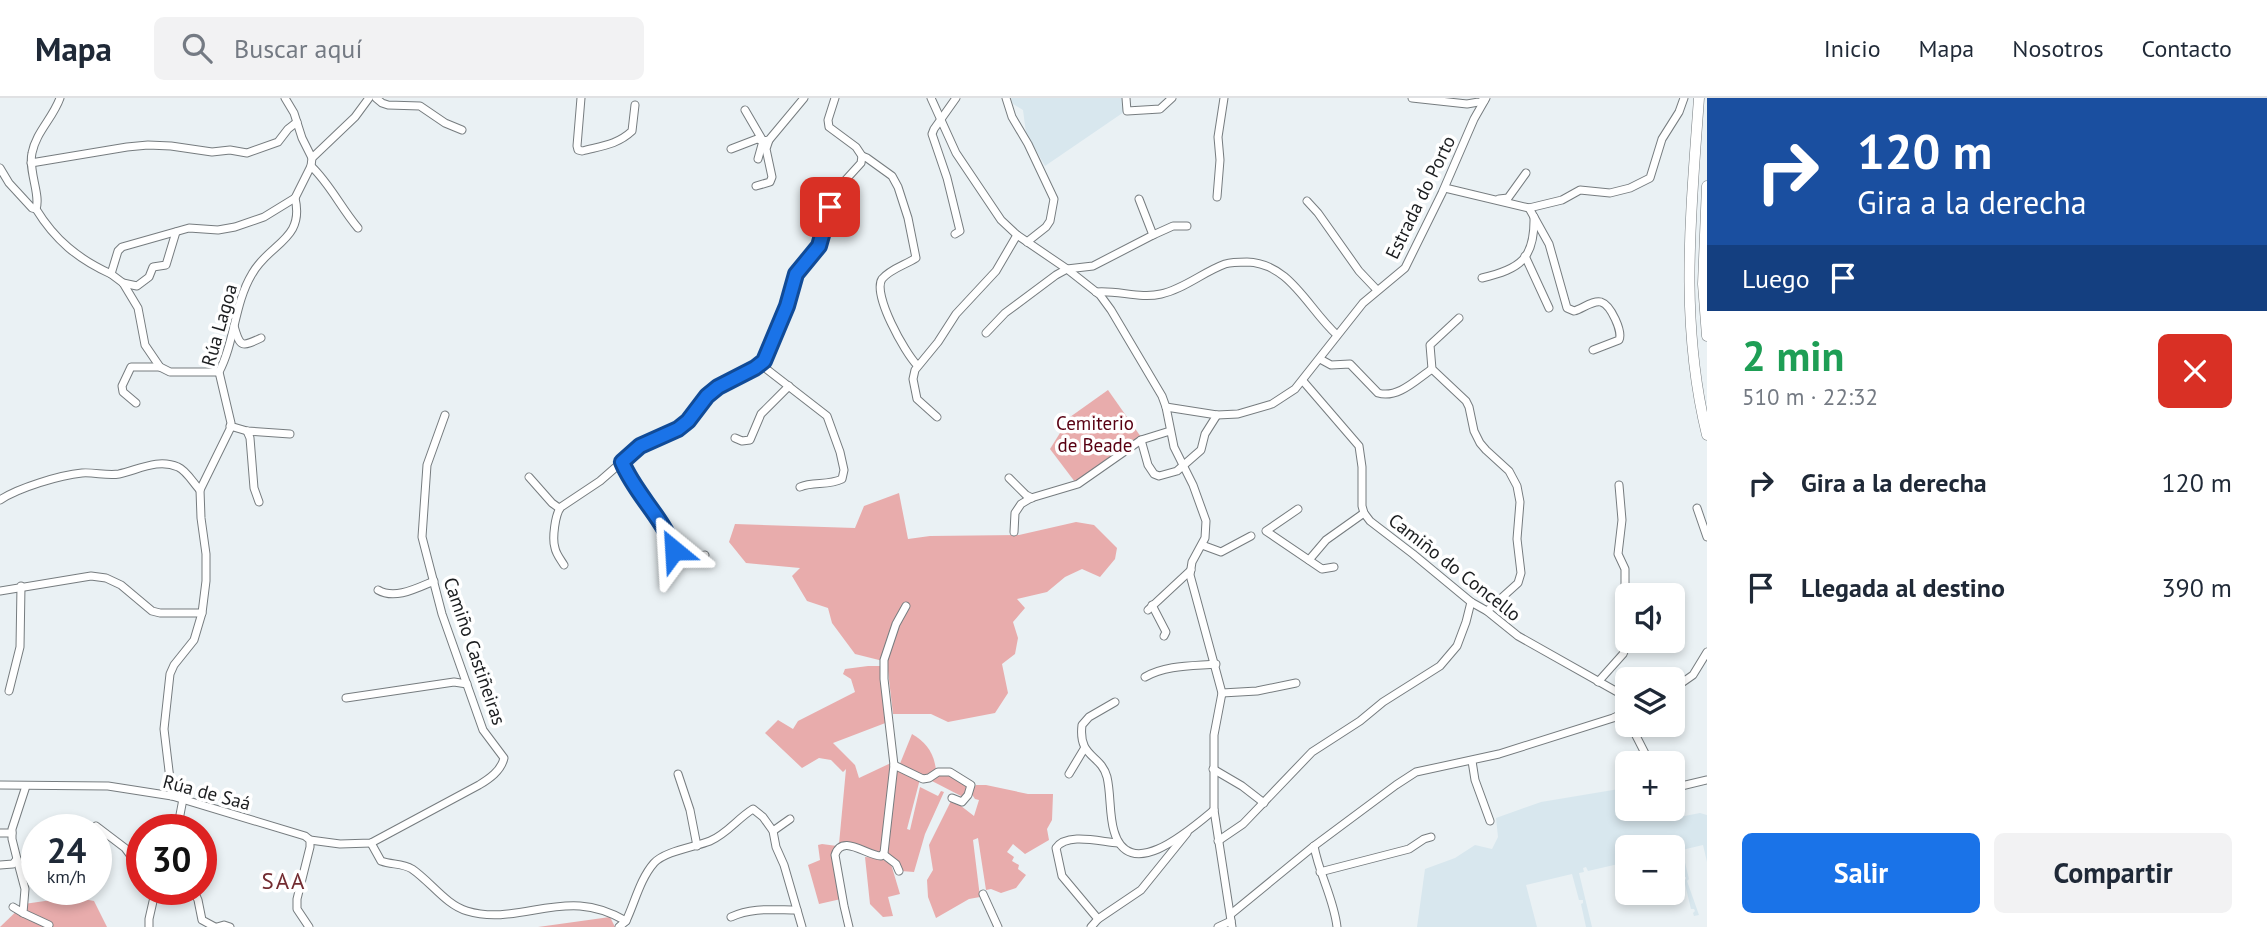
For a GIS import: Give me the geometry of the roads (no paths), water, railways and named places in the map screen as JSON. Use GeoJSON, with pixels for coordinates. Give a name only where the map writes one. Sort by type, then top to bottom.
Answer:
{"type":"FeatureCollection","features":[{"type":"Feature","properties":{"kind":"highway"},"geometry":{"type":"LineString","coordinates":[[1699,98],[1688,246],[1688,299],[1693,351],[1707,435]]}},
{"type":"Feature","properties":{"kind":"highway"},"geometry":{"type":"LineString","coordinates":[[1707,186],[1703,284],[1707,336]]}},
{"type":"Feature","properties":{"kind":"street"},"geometry":{"type":"LineString","coordinates":[[36,209],[38,203],[31,163],[36,138],[60,98]]}},
{"type":"Feature","properties":{"kind":"street"},"geometry":{"type":"LineString","coordinates":[[285,98],[294,113],[311,162],[358,228]]}},
{"type":"Feature","properties":{"kind":"street"},"geometry":{"type":"LineString","coordinates":[[111,274],[118,251],[122,247],[189,228],[218,230],[235,227],[264,217],[295,198],[311,162],[355,117],[369,98]]}},
{"type":"Feature","properties":{"kind":"street"},"geometry":{"type":"LineString","coordinates":[[376,98],[388,105],[420,106],[461,130]]}},
{"type":"Feature","properties":{"kind":"street"},"geometry":{"type":"LineString","coordinates":[[581,98],[577,146],[578,150],[582,151],[617,143],[624,138],[632,131],[635,105]]}},
{"type":"Feature","properties":{"kind":"street"},"geometry":{"type":"LineString","coordinates":[[758,159],[766,141],[802,98]]}},
{"type":"Feature","properties":{"kind":"street"},"geometry":{"type":"LineString","coordinates":[[835,98],[828,120],[829,127],[856,147],[862,156],[892,176],[908,218],[916,258],[883,277],[880,291],[892,323],[917,365]]}},
{"type":"Feature","properties":{"kind":"street"},"geometry":{"type":"LineString","coordinates":[[931,98],[956,153],[1002,220],[1017,235],[1096,292],[1111,310],[1162,396],[1174,447],[1204,511],[1206,531],[1191,570],[1193,588],[1223,693],[1214,735],[1213,810],[1231,921]]}},
{"type":"Feature","properties":{"kind":"street"},"geometry":{"type":"LineString","coordinates":[[955,234],[960,231],[947,178],[932,134],[933,128],[956,98]]}},
{"type":"Feature","properties":{"kind":"street"},"geometry":{"type":"LineString","coordinates":[[1006,98],[1012,117],[1054,199],[1050,221],[1027,242]]}},
{"type":"Feature","properties":{"kind":"street"},"geometry":{"type":"LineString","coordinates":[[1126,98],[1127,111],[1160,109],[1172,98]]}},
{"type":"Feature","properties":{"kind":"street"},"geometry":{"type":"LineString","coordinates":[[1217,197],[1220,160],[1217,137],[1224,98]]}},
{"type":"Feature","properties":{"kind":"street"},"geometry":{"type":"LineString","coordinates":[[1412,98],[1467,104],[1484,99]]}},
{"type":"Feature","properties":{"kind":"street"},"geometry":{"type":"LineString","coordinates":[[1445,188],[1532,212],[1580,190],[1610,193],[1630,188],[1650,178],[1662,139],[1679,112],[1684,98]]}},
{"type":"Feature","properties":{"kind":"street","name":"Estrada do Porto"},"geometry":{"type":"LineString","coordinates":[[1166,407],[1217,415],[1238,414],[1265,408],[1284,398],[1303,381],[1363,303],[1405,268],[1445,188],[1484,99]]}},
{"type":"Feature","properties":{"kind":"street"},"geometry":{"type":"LineString","coordinates":[[745,110],[766,141],[772,177],[770,181],[756,186]]}},
{"type":"Feature","properties":{"kind":"street"},"geometry":{"type":"LineString","coordinates":[[31,163],[148,145],[247,153],[273,145],[297,122]]}},
{"type":"Feature","properties":{"kind":"street"},"geometry":{"type":"LineString","coordinates":[[731,149],[757,139],[766,141]]}},
{"type":"Feature","properties":{"kind":"street"},"geometry":{"type":"LineString","coordinates":[[564,565],[555,548],[555,518],[559,508],[600,481],[640,446],[678,429],[718,387],[764,361],[787,306],[796,274],[819,246],[830,207],[841,185],[860,163],[862,156]]}},
{"type":"Feature","properties":{"kind":"street"},"geometry":{"type":"LineString","coordinates":[[0,168],[9,183],[36,209],[49,230],[91,265],[123,283],[138,308],[145,345],[160,367]]}},
{"type":"Feature","properties":{"kind":"street"},"geometry":{"type":"LineString","coordinates":[[1491,200],[1508,198],[1525,173]]}},
{"type":"Feature","properties":{"kind":"street","name":"Rúa Lagoa"},"geometry":{"type":"LineString","coordinates":[[230,426],[219,372],[224,362],[233,322],[251,274],[291,232],[297,222],[299,212],[295,198]]}},
{"type":"Feature","properties":{"kind":"street"},"geometry":{"type":"LineString","coordinates":[[1139,199],[1153,235]]}},
{"type":"Feature","properties":{"kind":"street"},"geometry":{"type":"LineString","coordinates":[[1307,201],[1359,271],[1377,290]]}},
{"type":"Feature","properties":{"kind":"street"},"geometry":{"type":"LineString","coordinates":[[1482,278],[1512,269],[1525,256],[1532,239],[1532,212]]}},
{"type":"Feature","properties":{"kind":"street"},"geometry":{"type":"LineString","coordinates":[[1532,212],[1549,244],[1567,308],[1574,311],[1596,302],[1603,303],[1620,330],[1621,338],[1616,342],[1593,350]]}},
{"type":"Feature","properties":{"kind":"street"},"geometry":{"type":"LineString","coordinates":[[986,333],[1025,297],[1067,269],[1093,266],[1173,226],[1187,226]]}},
{"type":"Feature","properties":{"kind":"street"},"geometry":{"type":"LineString","coordinates":[[123,283],[137,286],[149,277],[153,267],[166,265],[176,232]]}},
{"type":"Feature","properties":{"kind":"street"},"geometry":{"type":"LineString","coordinates":[[937,417],[917,399],[913,379],[917,365],[938,342],[956,314],[996,271],[1017,235]]}},
{"type":"Feature","properties":{"kind":"street"},"geometry":{"type":"LineString","coordinates":[[1525,256],[1549,309]]}},
{"type":"Feature","properties":{"kind":"street"},"geometry":{"type":"LineString","coordinates":[[1096,292],[1147,296],[1161,294],[1228,263],[1259,263],[1277,271],[1293,283],[1337,335]]}},
{"type":"Feature","properties":{"kind":"street"},"geometry":{"type":"LineString","coordinates":[[1459,317],[1430,345],[1432,369],[1466,401],[1480,443],[1509,471],[1517,486],[1520,502],[1517,539],[1521,577],[1518,583],[1487,611]]}},
{"type":"Feature","properties":{"kind":"street"},"geometry":{"type":"LineString","coordinates":[[233,322],[241,344],[246,345],[261,338]]}},
{"type":"Feature","properties":{"kind":"street"},"geometry":{"type":"LineString","coordinates":[[1320,359],[1331,365],[1350,364],[1378,393],[1384,395],[1393,394],[1432,369]]}},
{"type":"Feature","properties":{"kind":"street"},"geometry":{"type":"LineString","coordinates":[[760,364],[827,416],[840,452],[844,470],[842,480],[800,487]]}},
{"type":"Feature","properties":{"kind":"street"},"geometry":{"type":"LineString","coordinates":[[136,402],[123,392],[122,386],[131,367],[160,367],[170,372],[219,372]]}},
{"type":"Feature","properties":{"kind":"street","name":"Camiño do Concello"},"geometry":{"type":"LineString","coordinates":[[1303,381],[1359,446],[1362,456],[1364,513],[1370,522],[1518,636],[1615,691]]}},
{"type":"Feature","properties":{"kind":"street"},"geometry":{"type":"LineString","coordinates":[[735,438],[750,440],[761,414],[789,386]]}},
{"type":"Feature","properties":{"kind":"street","name":"Camiño Castiñeiras"},"geometry":{"type":"LineString","coordinates":[[310,839],[340,844],[371,843],[479,786],[503,764],[504,758],[483,730],[442,614],[422,537],[427,465],[445,415]]}},
{"type":"Feature","properties":{"kind":"street"},"geometry":{"type":"LineString","coordinates":[[1141,440],[1148,465],[1154,474],[1159,476],[1177,471],[1201,450],[1205,434],[1217,415]]}},
{"type":"Feature","properties":{"kind":"street"},"geometry":{"type":"LineString","coordinates":[[172,796],[164,729],[170,674],[194,640],[202,613],[206,581],[200,490],[230,426],[247,431],[290,434]]}},
{"type":"Feature","properties":{"kind":"street"},"geometry":{"type":"LineString","coordinates":[[247,431],[250,438],[254,488],[259,502]]}},
{"type":"Feature","properties":{"kind":"street"},"geometry":{"type":"LineString","coordinates":[[1014,532],[1015,513],[1021,505],[1032,498],[1078,484],[1141,440],[1170,431]]}},
{"type":"Feature","properties":{"kind":"street"},"geometry":{"type":"LineString","coordinates":[[622,462],[629,479],[652,508],[678,555],[705,555]]}},
{"type":"Feature","properties":{"kind":"street"},"geometry":{"type":"LineString","coordinates":[[0,500],[13,492],[55,478],[80,473],[119,474],[147,465],[180,467],[200,490]]}},
{"type":"Feature","properties":{"kind":"street"},"geometry":{"type":"LineString","coordinates":[[529,477],[559,508]]}},
{"type":"Feature","properties":{"kind":"street"},"geometry":{"type":"LineString","coordinates":[[1009,478],[1032,498]]}},
{"type":"Feature","properties":{"kind":"street"},"geometry":{"type":"LineString","coordinates":[[1619,485],[1622,520],[1618,554],[1625,569],[1625,583]]}},
{"type":"Feature","properties":{"kind":"street"},"geometry":{"type":"LineString","coordinates":[[1298,509],[1266,531],[1322,569],[1334,567]]}},
{"type":"Feature","properties":{"kind":"street"},"geometry":{"type":"LineString","coordinates":[[1697,509],[1707,537]]}},
{"type":"Feature","properties":{"kind":"street"},"geometry":{"type":"LineString","coordinates":[[1310,560],[1326,540],[1364,513]]}},
{"type":"Feature","properties":{"kind":"street"},"geometry":{"type":"LineString","coordinates":[[1202,545],[1220,552],[1251,536]]}},
{"type":"Feature","properties":{"kind":"street"},"geometry":{"type":"LineString","coordinates":[[1164,636],[1166,632],[1150,608],[1191,570]]}},
{"type":"Feature","properties":{"kind":"street"},"geometry":{"type":"LineString","coordinates":[[0,591],[91,576],[106,578],[121,585],[152,611],[160,614],[202,613]]}},
{"type":"Feature","properties":{"kind":"street"},"geometry":{"type":"LineString","coordinates":[[378,590],[384,593],[402,593],[434,581]]}},
{"type":"Feature","properties":{"kind":"street"},"geometry":{"type":"LineString","coordinates":[[9,691],[20,648],[21,586]]}},
{"type":"Feature","properties":{"kind":"street"},"geometry":{"type":"LineString","coordinates":[[1218,841],[1243,824],[1312,752],[1440,666],[1457,646],[1471,602]]}},
{"type":"Feature","properties":{"kind":"street"},"geometry":{"type":"LineString","coordinates":[[883,854],[894,765],[884,660],[896,624],[906,606]]}},
{"type":"Feature","properties":{"kind":"street"},"geometry":{"type":"LineString","coordinates":[[1598,682],[1623,653]]}},
{"type":"Feature","properties":{"kind":"street"},"geometry":{"type":"LineString","coordinates":[[1685,681],[1693,675],[1706,656]]}},
{"type":"Feature","properties":{"kind":"street"},"geometry":{"type":"LineString","coordinates":[[1144,677],[1178,666],[1216,664]]}},
{"type":"Feature","properties":{"kind":"street"},"geometry":{"type":"LineString","coordinates":[[346,698],[454,682],[467,684]]}},
{"type":"Feature","properties":{"kind":"street"},"geometry":{"type":"LineString","coordinates":[[1223,693],[1257,691],[1296,683]]}},
{"type":"Feature","properties":{"kind":"street"},"geometry":{"type":"LineString","coordinates":[[1069,774],[1084,749],[1082,725],[1089,717],[1115,702]]}},
{"type":"Feature","properties":{"kind":"street"},"geometry":{"type":"LineString","coordinates":[[1218,927],[1231,921],[1314,846],[1406,778],[1432,768],[1472,761],[1615,721]]}},
{"type":"Feature","properties":{"kind":"street"},"geometry":{"type":"LineString","coordinates":[[1084,749],[1105,771],[1113,828],[1118,843],[1124,850],[1142,855],[1189,831]]}},
{"type":"Feature","properties":{"kind":"street"},"geometry":{"type":"LineString","coordinates":[[1472,761],[1475,780],[1490,821]]}},
{"type":"Feature","properties":{"kind":"street"},"geometry":{"type":"LineString","coordinates":[[894,765],[923,779],[938,772],[950,772],[971,785],[962,802],[952,798]]}},
{"type":"Feature","properties":{"kind":"street"},"geometry":{"type":"LineString","coordinates":[[1213,769],[1264,803]]}},
{"type":"Feature","properties":{"kind":"street"},"geometry":{"type":"LineString","coordinates":[[678,774],[693,819],[697,846]]}},
{"type":"Feature","properties":{"kind":"street"},"geometry":{"type":"LineString","coordinates":[[1685,785],[1707,780]]}},
{"type":"Feature","properties":{"kind":"street","name":"Rúa de Saá"},"geometry":{"type":"LineString","coordinates":[[0,785],[108,786],[172,796],[305,835],[310,839]]}},
{"type":"Feature","properties":{"kind":"street"},"geometry":{"type":"LineString","coordinates":[[23,913],[25,889],[12,833],[26,786]]}},
{"type":"Feature","properties":{"kind":"street"},"geometry":{"type":"LineString","coordinates":[[180,814],[183,799]]}},
{"type":"Feature","properties":{"kind":"street"},"geometry":{"type":"LineString","coordinates":[[619,927],[626,921],[635,896],[656,861],[719,836],[753,809],[756,800]]}},
{"type":"Feature","properties":{"kind":"street"},"geometry":{"type":"LineString","coordinates":[[753,809],[774,831],[776,847],[802,927]]}},
{"type":"Feature","properties":{"kind":"street"},"geometry":{"type":"LineString","coordinates":[[1091,927],[1098,919],[1141,890],[1189,831],[1213,810]]}},
{"type":"Feature","properties":{"kind":"street"},"geometry":{"type":"LineString","coordinates":[[774,831],[790,820]]}},
{"type":"Feature","properties":{"kind":"street"},"geometry":{"type":"LineString","coordinates":[[0,833],[12,833]]}},
{"type":"Feature","properties":{"kind":"street"},"geometry":{"type":"LineString","coordinates":[[1320,872],[1409,849],[1431,837]]}},
{"type":"Feature","properties":{"kind":"street"},"geometry":{"type":"LineString","coordinates":[[112,839],[126,851]]}},
{"type":"Feature","properties":{"kind":"street"},"geometry":{"type":"LineString","coordinates":[[309,927],[298,909],[297,899],[310,839]]}},
{"type":"Feature","properties":{"kind":"street"},"geometry":{"type":"LineString","coordinates":[[1098,919],[1062,876],[1056,848],[1058,843],[1064,841],[1093,839],[1118,843]]}},
{"type":"Feature","properties":{"kind":"street"},"geometry":{"type":"LineString","coordinates":[[371,843],[381,861],[403,864],[414,870],[465,911],[489,915],[580,906],[609,913],[626,921]]}},
{"type":"Feature","properties":{"kind":"street"},"geometry":{"type":"LineString","coordinates":[[849,927],[835,855],[837,849],[842,845],[851,845],[876,856],[883,854]]}},
{"type":"Feature","properties":{"kind":"street"},"geometry":{"type":"LineString","coordinates":[[1314,846],[1320,872],[1333,905],[1337,927]]}},
{"type":"Feature","properties":{"kind":"street"},"geometry":{"type":"LineString","coordinates":[[883,854],[896,864],[900,871]]}},
{"type":"Feature","properties":{"kind":"street"},"geometry":{"type":"LineString","coordinates":[[0,865],[13,864],[17,859]]}},
{"type":"Feature","properties":{"kind":"street"},"geometry":{"type":"LineString","coordinates":[[983,894],[998,927]]}},
{"type":"Feature","properties":{"kind":"street"},"geometry":{"type":"LineString","coordinates":[[149,927],[152,905]]}},
{"type":"Feature","properties":{"kind":"street"},"geometry":{"type":"LineString","coordinates":[[199,905],[202,920],[216,927],[230,927]]}},
{"type":"Feature","properties":{"kind":"street"},"geometry":{"type":"LineString","coordinates":[[13,907],[49,925]]}},
{"type":"Feature","properties":{"kind":"street"},"geometry":{"type":"LineString","coordinates":[[731,917],[763,909],[797,911]]}},
{"type":"Feature","properties":{"kind":"district","name":"SAA"},"geometry":{"type":"Point","coordinates":[284,880]}},
{"type":"Feature","properties":{"kind":"park label","name":"Cemiterio de Beade"},"geometry":{"type":"Point","coordinates":[1095,434]}}]}
